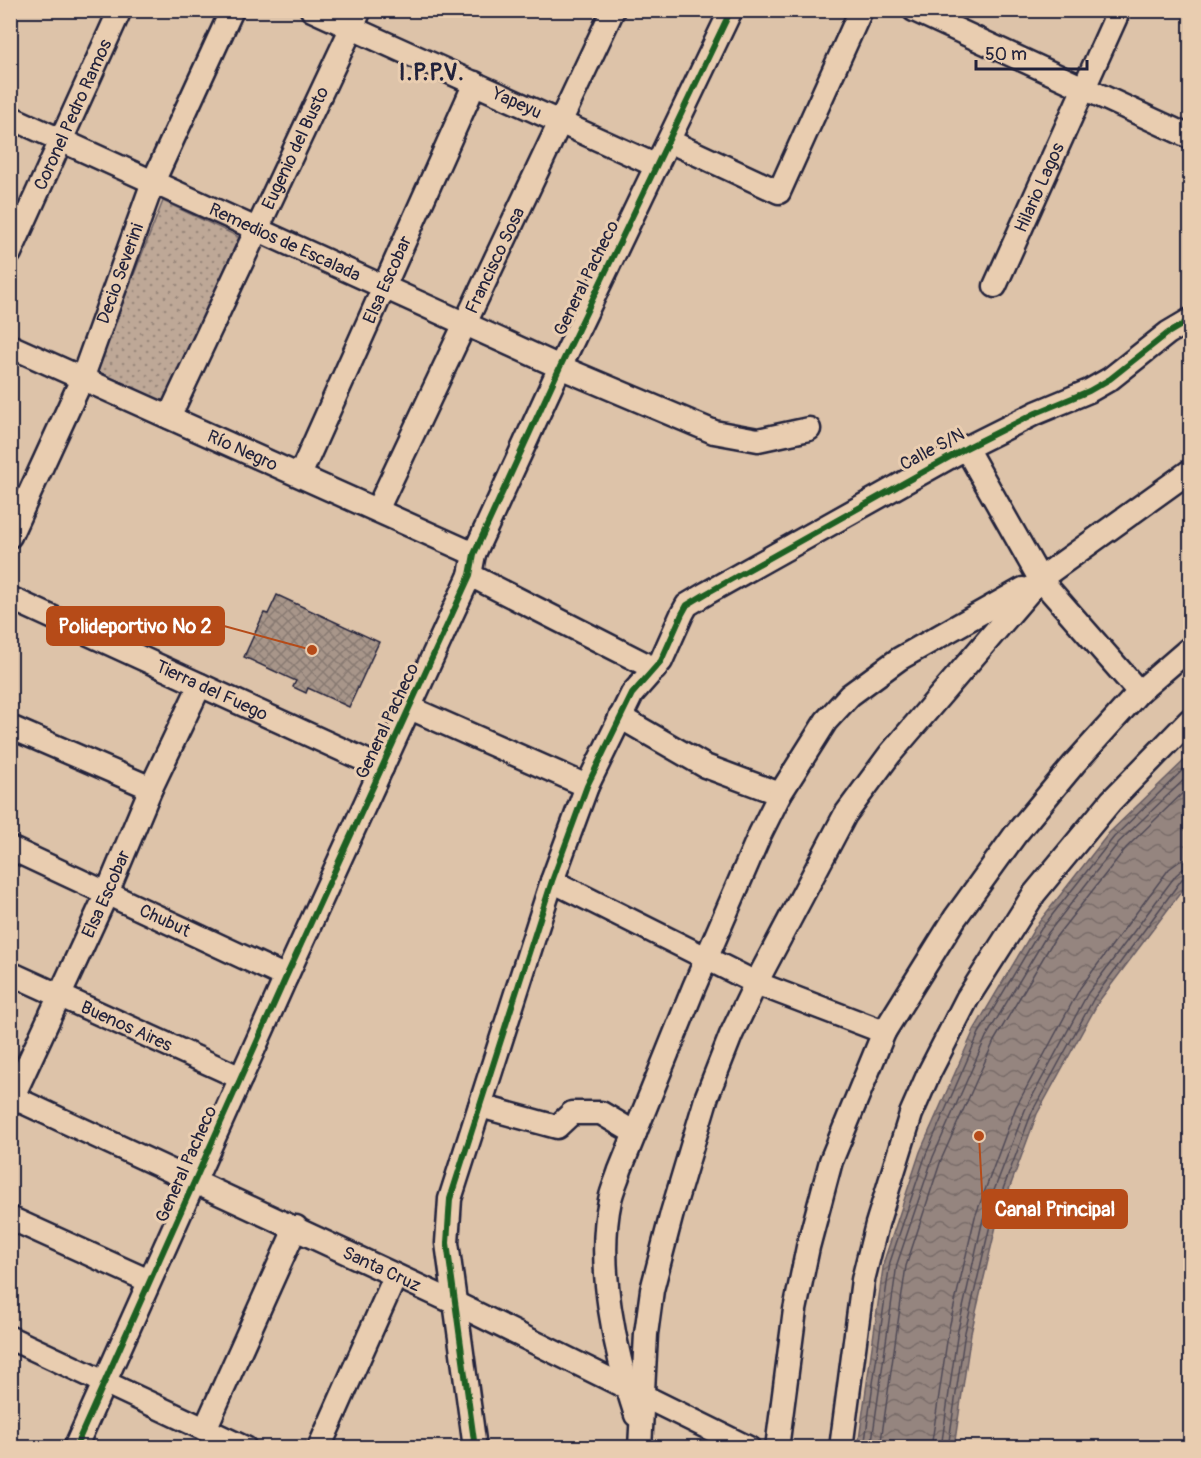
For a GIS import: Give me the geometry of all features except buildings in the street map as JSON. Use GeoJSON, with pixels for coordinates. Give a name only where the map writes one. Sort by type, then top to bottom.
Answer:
{"type":"FeatureCollection","features":[{"type":"Feature","properties":{"kind":"street","name":"Coronel Pedro Ramos"},"geometry":{"type":"LineString","coordinates":[[12,243],[120,10]]}},
{"type":"Feature","properties":{"kind":"street","name":"Decio Severini"},"geometry":{"type":"LineString","coordinates":[[10,536],[82,379],[153,182],[232,10]]}},
{"type":"Feature","properties":{"kind":"street","name":"Yapeyu"},"geometry":{"type":"LineString","coordinates":[[312,10],[356,19],[475,83],[657,166]]}},
{"type":"Feature","properties":{"kind":"street","name":"Francisco Sosa"},"geometry":{"type":"LineString","coordinates":[[377,510],[613,10]]}},
{"type":"Feature","properties":{"kind":"street","name":"General Pacheco"},"geometry":{"type":"LineString","coordinates":[[75,1448],[194,1180],[410,708],[560,367],[730,10]]}},
{"type":"Feature","properties":{"kind":"street"},"geometry":{"type":"LineString","coordinates":[[669,141],[779,192],[861,10]]}},
{"type":"Feature","properties":{"kind":"street"},"geometry":{"type":"LineString","coordinates":[[914,10],[1191,137]]}},
{"type":"Feature","properties":{"kind":"street","name":"Hilario Lagos"},"geometry":{"type":"LineString","coordinates":[[995,286],[1119,10]]}},
{"type":"Feature","properties":{"kind":"street","name":"Eugenio del Busto"},"geometry":{"type":"LineString","coordinates":[[169,417],[356,19]]}},
{"type":"Feature","properties":{"kind":"street","name":"Elsa Escobar"},"geometry":{"type":"LineString","coordinates":[[300,475],[475,83]]}},
{"type":"Feature","properties":{"kind":"street","name":"Remedios de Escalada"},"geometry":{"type":"LineString","coordinates":[[10,117],[560,367],[714,432],[758,440],[809,429]]}},
{"type":"Feature","properties":{"kind":"street","name":"Calle S/N"},"geometry":{"type":"LineString","coordinates":[[655,669],[687,605],[966,448],[1036,413],[1089,392],[1110,379],[1168,333],[1191,320]]}},
{"type":"Feature","properties":{"kind":"street","name":"Río Negro"},"geometry":{"type":"LineString","coordinates":[[10,346],[377,510],[655,669]]}},
{"type":"Feature","properties":{"kind":"street"},"geometry":{"type":"LineString","coordinates":[[966,448],[1040,579],[1139,692]]}},
{"type":"Feature","properties":{"kind":"street"},"geometry":{"type":"LineString","coordinates":[[640,1439],[634,1391],[612,1318],[606,1270],[610,1200],[635,1132],[706,959],[760,834],[780,794],[826,721],[850,695],[899,659],[1040,579],[1191,471]]}},
{"type":"Feature","properties":{"kind":"street"},"geometry":{"type":"LineString","coordinates":[[634,1391],[652,1290],[672,1213],[707,1096],[731,1035],[756,983],[845,815],[890,754],[1040,579]]}},
{"type":"Feature","properties":{"kind":"street","name":"Tierra del Fuego"},"geometry":{"type":"LineString","coordinates":[[10,598],[382,768]]}},
{"type":"Feature","properties":{"kind":"street"},"geometry":{"type":"LineString","coordinates":[[777,1448],[795,1310],[808,1246],[831,1161],[884,1032],[955,918],[1015,835],[1074,764],[1139,692],[1191,648]]}},
{"type":"Feature","properties":{"kind":"street"},"geometry":{"type":"LineString","coordinates":[[475,1448],[447,1243],[450,1199],[552,881],[587,786],[632,694],[655,669]]}},
{"type":"Feature","properties":{"kind":"street","name":"Elsa Escobar"},"geometry":{"type":"LineString","coordinates":[[11,1099],[200,685]]}},
{"type":"Feature","properties":{"kind":"street"},"geometry":{"type":"LineString","coordinates":[[410,708],[587,786]]}},
{"type":"Feature","properties":{"kind":"street"},"geometry":{"type":"LineString","coordinates":[[620,717],[705,766],[780,794]]}},
{"type":"Feature","properties":{"kind":"street"},"geometry":{"type":"LineString","coordinates":[[841,1448],[863,1280],[911,1114],[929,1073],[967,999],[1034,894],[1111,801],[1191,720]]}},
{"type":"Feature","properties":{"kind":"street"},"geometry":{"type":"LineString","coordinates":[[10,727],[151,788]]}},
{"type":"Feature","properties":{"kind":"street","name":"Chubut"},"geometry":{"type":"LineString","coordinates":[[10,848],[286,977]]}},
{"type":"Feature","properties":{"kind":"street"},"geometry":{"type":"LineString","coordinates":[[552,881],[756,983],[884,1032]]}},
{"type":"Feature","properties":{"kind":"street","name":"Buenos Aires"},"geometry":{"type":"LineString","coordinates":[[10,973],[241,1078]]}},
{"type":"Feature","properties":{"kind":"street","name":"Santa Cruz"},"geometry":{"type":"LineString","coordinates":[[11,1099],[296,1227],[749,1448]]}},
{"type":"Feature","properties":{"kind":"street"},"geometry":{"type":"LineString","coordinates":[[480,1106],[557,1127],[572,1113],[601,1113],[635,1132]]}},
{"type":"Feature","properties":{"kind":"street"},"geometry":{"type":"LineString","coordinates":[[10,1218],[149,1281]]}},
{"type":"Feature","properties":{"kind":"street"},"geometry":{"type":"LineString","coordinates":[[205,1429],[296,1227]]}},
{"type":"Feature","properties":{"kind":"street"},"geometry":{"type":"LineString","coordinates":[[319,1448],[395,1277]]}},
{"type":"Feature","properties":{"kind":"street"},"geometry":{"type":"LineString","coordinates":[[10,1338],[244,1448]]}},
{"type":"Feature","properties":{"kind":"shaded area"},"geometry":{"type":"Polygon","coordinates":[[[163,201],[239,237],[165,402],[95,373],[163,201]]]}},
{"type":"Feature","properties":{"kind":"water"},"geometry":{"type":"Polygon","coordinates":[[[1190,755],[1190,880],[1099,1001],[1037,1114],[997,1222],[971,1333],[954,1447],[858,1447],[884,1261],[920,1152],[974,1030],[1036,926],[1109,833],[1190,755]]]}},
{"type":"Feature","properties":{"kind":"cycle path"},"geometry":{"type":"LineString","coordinates":[[75,1448],[286,977],[470,575],[474,554],[560,367],[731,10]]}},
{"type":"Feature","properties":{"kind":"cycle path"},"geometry":{"type":"LineString","coordinates":[[475,1448],[447,1243],[450,1199],[552,881],[587,786],[632,694],[661,661],[687,605],[966,448],[1036,413],[1089,391],[1110,379],[1168,333],[1190,320]]}},
{"type":"Feature","properties":{"kind":"place","name":"Polideportivo Nº 2"},"geometry":{"type":"Point","coordinates":[312,650]}},
{"type":"Feature","properties":{"kind":"place","name":"Canal Principal"},"geometry":{"type":"Point","coordinates":[979,1136]}},
{"type":"Feature","properties":{"kind":"district","name":"I.P.P.V."},"geometry":{"type":"Point","coordinates":[432,72]}}]}
